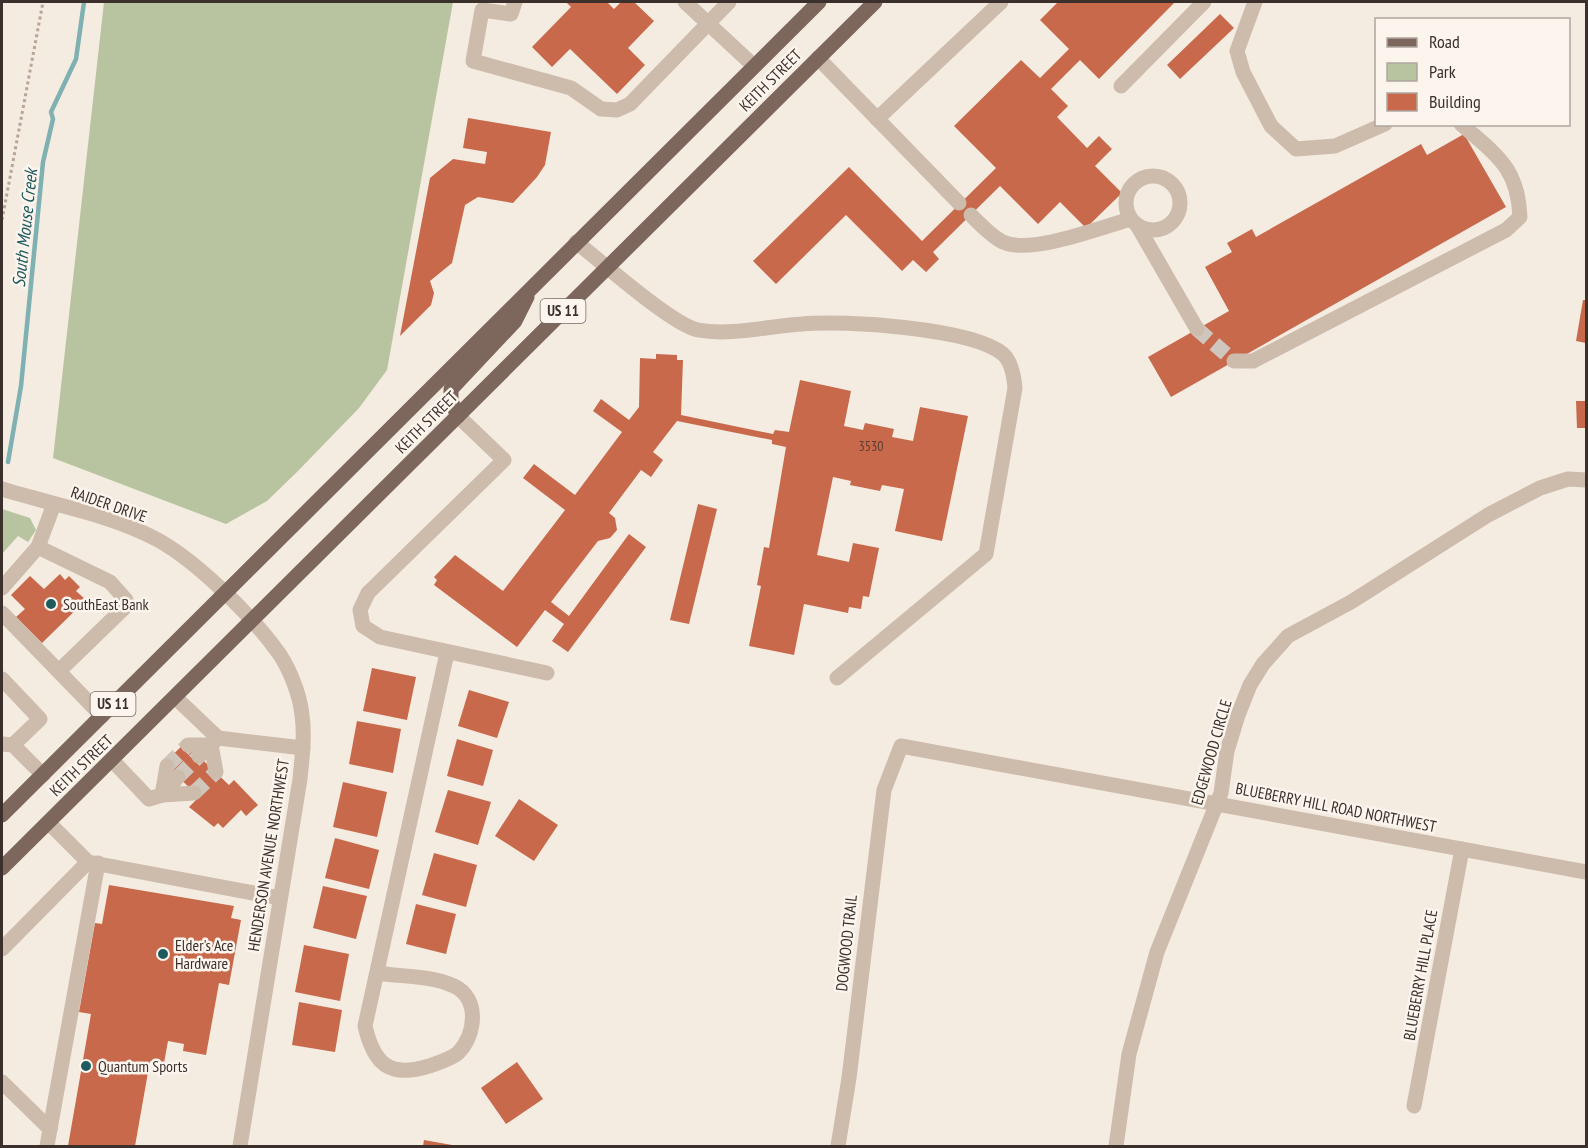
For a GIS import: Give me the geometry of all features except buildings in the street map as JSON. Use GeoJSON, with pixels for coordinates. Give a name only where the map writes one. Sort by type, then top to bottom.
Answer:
{"type":"FeatureCollection","features":[{"type":"Feature","properties":{"kind":"main road","name":"KEITH STREET"},"geometry":{"type":"LineString","coordinates":[[2,815],[819,2]]}},
{"type":"Feature","properties":{"kind":"main road","name":"KEITH STREET"},"geometry":{"type":"LineString","coordinates":[[2,868],[176,698],[875,2]]}},
{"type":"Feature","properties":{"kind":"main road"},"geometry":{"type":"LineString","coordinates":[[458,416],[452,401],[451,388],[515,321],[532,286]]}},
{"type":"Feature","properties":{"kind":"street"},"geometry":{"type":"LineString","coordinates":[[515,2],[511,14],[483,6],[473,60],[571,88],[601,109],[617,110],[630,104],[729,2]]}},
{"type":"Feature","properties":{"kind":"street"},"geometry":{"type":"LineString","coordinates":[[685,2],[754,66]]}},
{"type":"Feature","properties":{"kind":"street"},"geometry":{"type":"LineString","coordinates":[[877,119],[1001,2]]}},
{"type":"Feature","properties":{"kind":"street"},"geometry":{"type":"LineString","coordinates":[[1121,86],[1204,2]]}},
{"type":"Feature","properties":{"kind":"street"},"geometry":{"type":"LineString","coordinates":[[1255,2],[1238,51],[1243,72],[1271,126],[1296,149],[1335,146],[1380,126]]}},
{"type":"Feature","properties":{"kind":"street"},"geometry":{"type":"LineString","coordinates":[[818,58],[959,204]]}},
{"type":"Feature","properties":{"kind":"street"},"geometry":{"type":"LineString","coordinates":[[1234,361],[1253,361],[1506,230],[1521,217],[1519,190],[1501,159],[1463,126]]}},
{"type":"Feature","properties":{"kind":"street"},"geometry":{"type":"LineString","coordinates":[[971,215],[1004,242],[1014,244],[1043,244],[1134,222],[1197,329]]}},
{"type":"Feature","properties":{"kind":"street"},"geometry":{"type":"LineString","coordinates":[[576,242],[671,318],[696,330],[718,331],[804,323],[861,323],[960,337],[987,345],[1004,355],[1008,361],[1015,388],[986,554],[837,678]]}},
{"type":"Feature","properties":{"kind":"street"},"geometry":{"type":"LineString","coordinates":[[458,416],[504,460],[368,593],[360,610],[363,626],[380,637],[547,673]]}},
{"type":"Feature","properties":{"kind":"street","name":"EDGEWOOD CIRCLE"},"geometry":{"type":"LineString","coordinates":[[1116,1146],[1128,1054],[1157,952],[1217,803],[1227,751],[1250,685],[1288,636],[1351,602],[1462,530],[1514,501],[1568,478],[1587,480]]}},
{"type":"Feature","properties":{"kind":"street","name":"RAIDER DRIVE"},"geometry":{"type":"LineString","coordinates":[[2,489],[112,521],[158,540],[190,563],[225,593]]}},
{"type":"Feature","properties":{"kind":"street"},"geometry":{"type":"LineString","coordinates":[[2,588],[38,547],[54,504]]}},
{"type":"Feature","properties":{"kind":"street"},"geometry":{"type":"LineString","coordinates":[[38,547],[110,582],[126,600],[124,608],[59,671]]}},
{"type":"Feature","properties":{"kind":"street","name":"HENDERSON AVENUE NORTHWEST"},"geometry":{"type":"LineString","coordinates":[[225,593],[276,649],[296,691],[302,714],[303,748],[240,1146]]}},
{"type":"Feature","properties":{"kind":"street"},"geometry":{"type":"LineString","coordinates":[[2,613],[102,716]]}},
{"type":"Feature","properties":{"kind":"street"},"geometry":{"type":"LineString","coordinates":[[377,973],[428,979],[456,987],[469,1003],[473,1024],[467,1039],[457,1053],[440,1063],[404,1072],[376,1058],[369,1046],[365,1026],[447,653]]}},
{"type":"Feature","properties":{"kind":"street"},"geometry":{"type":"LineString","coordinates":[[2,680],[40,719],[5,743],[43,775]]}},
{"type":"Feature","properties":{"kind":"street"},"geometry":{"type":"LineString","coordinates":[[176,698],[215,741],[216,772]]}},
{"type":"Feature","properties":{"kind":"street"},"geometry":{"type":"LineString","coordinates":[[194,750],[215,741],[303,748]]}},
{"type":"Feature","properties":{"kind":"street","name":"BLUEBERRY HILL ROAD NORTHWEST"},"geometry":{"type":"LineString","coordinates":[[901,746],[1587,872]]}},
{"type":"Feature","properties":{"kind":"street","name":"DOGWOOD TRAIL"},"geometry":{"type":"LineString","coordinates":[[838,1146],[849,1077],[884,790],[901,746]]}},
{"type":"Feature","properties":{"kind":"street"},"geometry":{"type":"LineString","coordinates":[[112,760],[149,799],[162,795],[194,793]]}},
{"type":"Feature","properties":{"kind":"street"},"geometry":{"type":"LineString","coordinates":[[162,795],[172,771]]}},
{"type":"Feature","properties":{"kind":"street"},"geometry":{"type":"LineString","coordinates":[[49,822],[93,863],[279,898]]}},
{"type":"Feature","properties":{"kind":"street","name":"BLUEBERRY HILL PLACE"},"geometry":{"type":"LineString","coordinates":[[1414,1106],[1462,849]]}},
{"type":"Feature","properties":{"kind":"street"},"geometry":{"type":"LineString","coordinates":[[2,949],[93,863]]}},
{"type":"Feature","properties":{"kind":"street"},"geometry":{"type":"LineString","coordinates":[[47,1146],[93,863]]}},
{"type":"Feature","properties":{"kind":"street"},"geometry":{"type":"LineString","coordinates":[[2,1082],[50,1129]]}},
{"type":"Feature","properties":{"kind":"path"},"geometry":{"type":"LineString","coordinates":[[2,220],[43,2]]}},
{"type":"Feature","properties":{"kind":"green space"},"geometry":{"type":"Polygon","coordinates":[[[104,2],[453,2],[387,370],[359,408],[267,501],[226,524],[53,458],[104,2]]]}},
{"type":"Feature","properties":{"kind":"green space"},"geometry":{"type":"Polygon","coordinates":[[[2,509],[30,518],[36,530],[28,542],[18,536],[2,554],[2,509]]]}},
{"type":"Feature","properties":{"kind":"waterway","name":"South Mouse Creek"},"geometry":{"type":"LineString","coordinates":[[8,462],[21,386],[43,162],[53,119],[51,112],[76,59],[84,2]]}},
{"type":"Feature","properties":{"kind":"tunnel"},"geometry":{"type":"LineString","coordinates":[[1197,329],[1234,361]]}},
{"type":"Feature","properties":{"kind":"tunnel"},"geometry":{"type":"LineString","coordinates":[[167,766],[188,745]]}},
{"type":"Feature","properties":{"kind":"tunnel"},"geometry":{"type":"LineString","coordinates":[[178,777],[199,756]]}},
{"type":"Feature","properties":{"kind":"tunnel"},"geometry":{"type":"LineString","coordinates":[[194,793],[216,772]]}},
{"type":"Feature","properties":{"kind":"place","name":"SouthEast Bank"},"geometry":{"type":"Point","coordinates":[51,604]}},
{"type":"Feature","properties":{"kind":"place","name":"Elder's Ace Hardware"},"geometry":{"type":"Point","coordinates":[163,954]}},
{"type":"Feature","properties":{"kind":"place","name":"Quantum Sports"},"geometry":{"type":"Point","coordinates":[86,1066]}}]}
